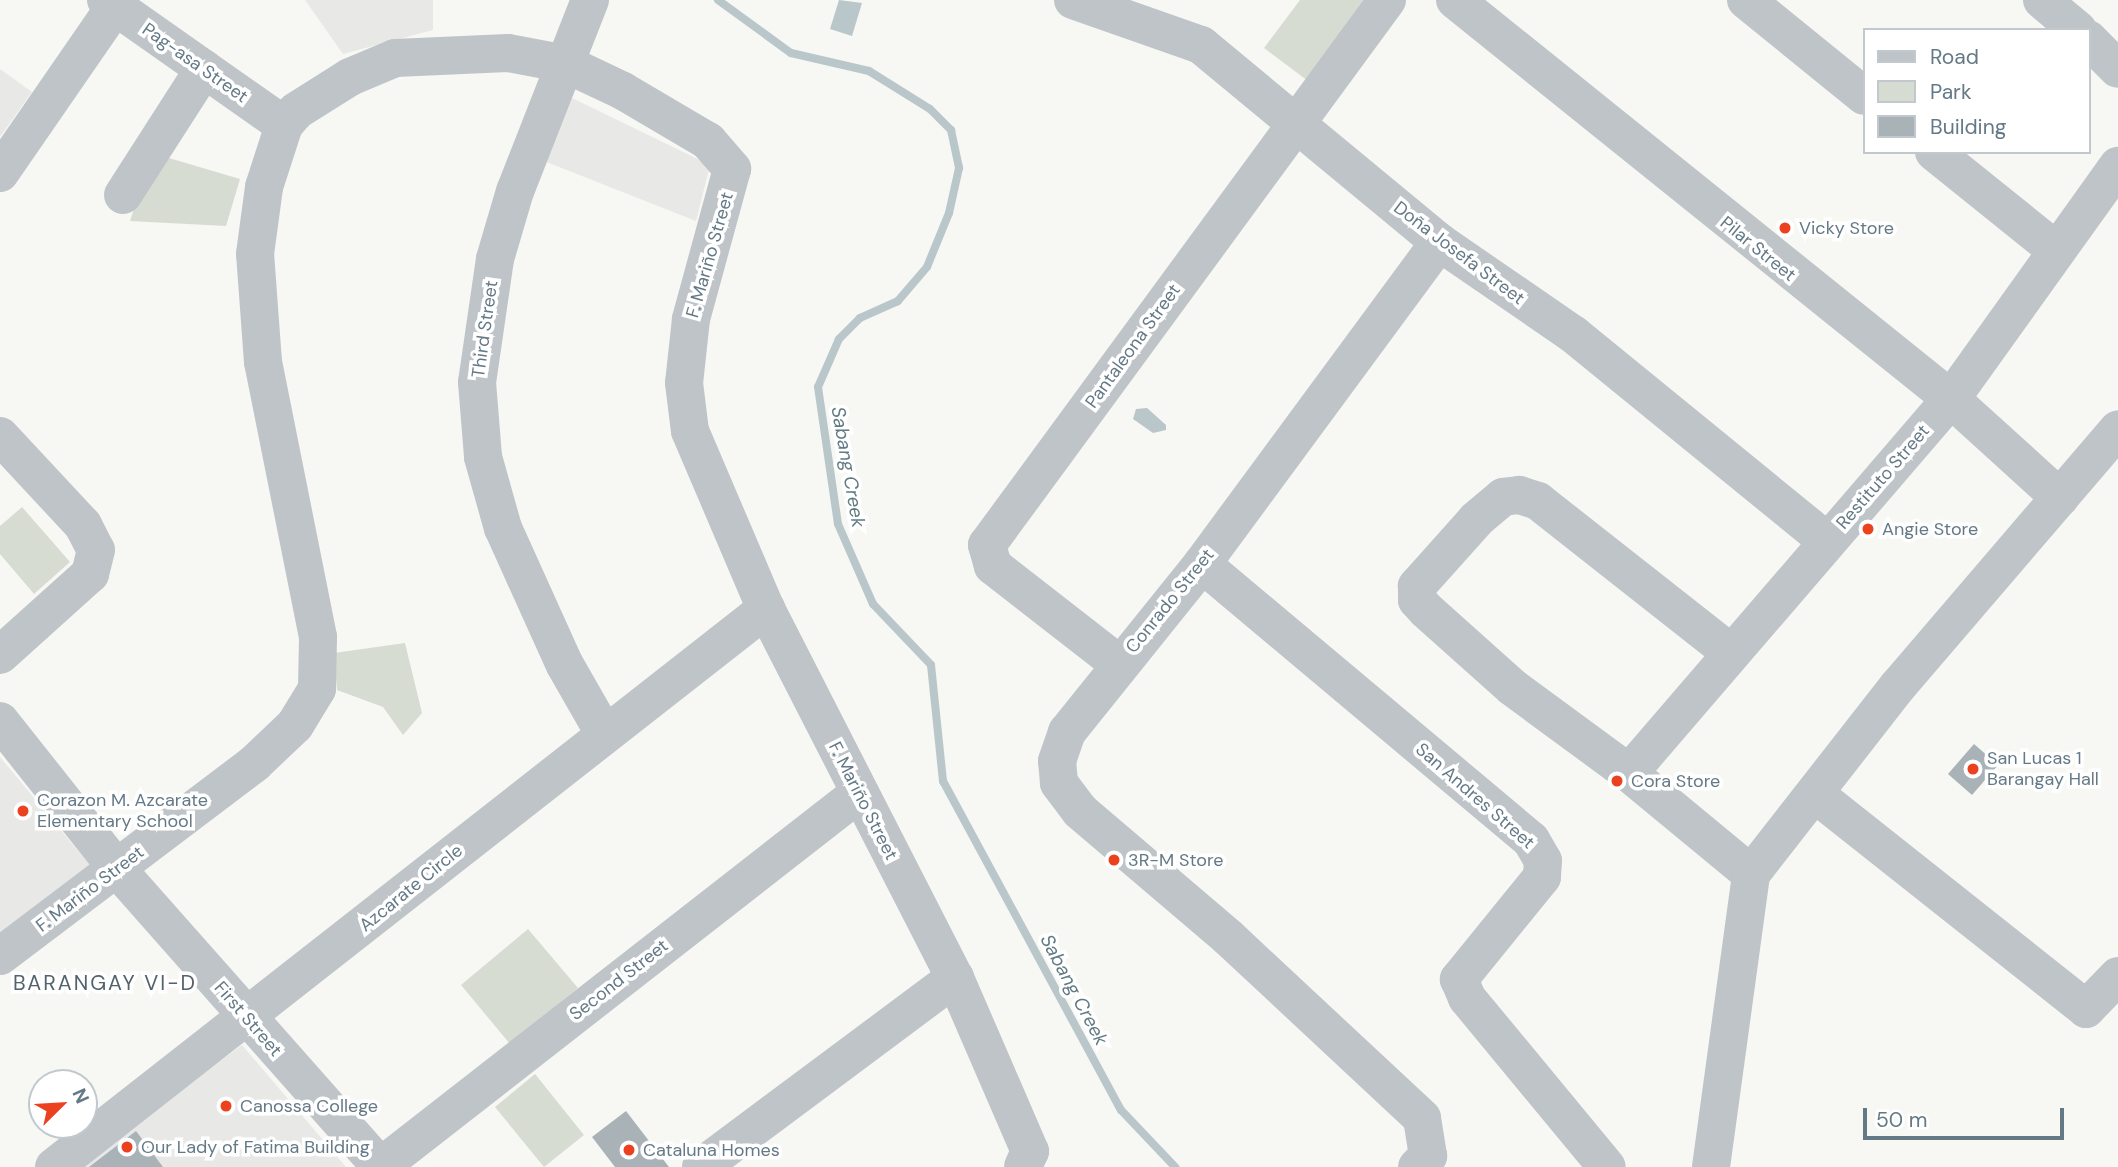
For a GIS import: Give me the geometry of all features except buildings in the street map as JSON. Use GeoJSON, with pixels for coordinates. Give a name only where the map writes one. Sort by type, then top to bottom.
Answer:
{"type":"FeatureCollection","features":[{"type":"Feature","properties":{"kind":"street","name":"Third Street"},"geometry":{"type":"LineString","coordinates":[[590,0],[515,191],[495,259],[477,382],[482,457],[503,528],[565,665],[604,733]]}},
{"type":"Feature","properties":{"kind":"street","name":"Doña Josefa Street"},"geometry":{"type":"LineString","coordinates":[[1073,0],[1200,45],[1439,242],[1573,334],[1827,541]]}},
{"type":"Feature","properties":{"kind":"street","name":"Pantaleona Street"},"geometry":{"type":"LineString","coordinates":[[1119,664],[993,566],[987,545],[1387,0]]}},
{"type":"Feature","properties":{"kind":"street","name":"Pilar Street"},"geometry":{"type":"LineString","coordinates":[[1455,0],[1951,399],[2060,498]]}},
{"type":"Feature","properties":{"kind":"street"},"geometry":{"type":"LineString","coordinates":[[1746,0],[1862,94]]}},
{"type":"Feature","properties":{"kind":"street"},"geometry":{"type":"LineString","coordinates":[[2042,0],[2076,28]]}},
{"type":"Feature","properties":{"kind":"street"},"geometry":{"type":"LineString","coordinates":[[2,168],[111,3]]}},
{"type":"Feature","properties":{"kind":"street","name":"Pag-asa Street"},"geometry":{"type":"LineString","coordinates":[[111,3],[284,125]]}},
{"type":"Feature","properties":{"kind":"street"},"geometry":{"type":"LineString","coordinates":[[2090,41],[2118,69]]}},
{"type":"Feature","properties":{"kind":"street","name":"F. Mariño Street"},"geometry":{"type":"LineString","coordinates":[[0,956],[118,870],[255,763],[295,725],[317,689],[318,637],[263,362],[255,254],[264,187],[284,125],[296,111],[350,77],[395,58],[508,53],[566,64],[623,91],[708,141],[732,169],[691,319],[684,383],[690,431],[766,609],[858,794],[955,978],[1031,1151],[1023,1167]]}},
{"type":"Feature","properties":{"kind":"street"},"geometry":{"type":"LineString","coordinates":[[123,195],[204,69]]}},
{"type":"Feature","properties":{"kind":"street"},"geometry":{"type":"LineString","coordinates":[[1936,154],[2056,250]]}},
{"type":"Feature","properties":{"kind":"street","name":"Restituto Street"},"geometry":{"type":"LineString","coordinates":[[1629,773],[1951,399],[2118,166]]}},
{"type":"Feature","properties":{"kind":"street","name":"Conrado Street"},"geometry":{"type":"LineString","coordinates":[[1417,1167],[1428,1156],[1422,1118],[1228,937],[1080,811],[1059,783],[1057,761],[1067,732],[1202,564],[1439,242]]}},
{"type":"Feature","properties":{"kind":"street"},"geometry":{"type":"LineString","coordinates":[[1711,1167],[1751,874],[1898,687],[2118,429]]}},
{"type":"Feature","properties":{"kind":"street"},"geometry":{"type":"LineString","coordinates":[[0,436],[83,525],[96,550],[90,574],[0,655]]}},
{"type":"Feature","properties":{"kind":"street"},"geometry":{"type":"LineString","coordinates":[[1731,653],[1538,501],[1503,497],[1446,549],[1418,586],[1417,600],[1512,687],[1629,773],[1751,874]]}},
{"type":"Feature","properties":{"kind":"street","name":"San Andres Street"},"geometry":{"type":"LineString","coordinates":[[1202,564],[1531,840],[1543,861],[1542,877],[1459,979],[1467,998],[1607,1167]]}},
{"type":"Feature","properties":{"kind":"street","name":"Azcarate Circle"},"geometry":{"type":"LineString","coordinates":[[54,1167],[248,1020],[604,733],[766,609]]}},
{"type":"Feature","properties":{"kind":"street","name":"First Street"},"geometry":{"type":"LineString","coordinates":[[0,721],[118,870],[380,1167]]}},
{"type":"Feature","properties":{"kind":"street","name":"Second Street"},"geometry":{"type":"LineString","coordinates":[[380,1167],[858,794]]}},
{"type":"Feature","properties":{"kind":"street"},"geometry":{"type":"LineString","coordinates":[[1815,794],[2086,1009],[2118,976]]}},
{"type":"Feature","properties":{"kind":"street"},"geometry":{"type":"LineString","coordinates":[[701,1167],[955,978]]}},
{"type":"Feature","properties":{"kind":"shaded area"},"geometry":{"type":"Polygon","coordinates":[[[305,0],[433,0],[433,30],[343,54],[305,0]]]}},
{"type":"Feature","properties":{"kind":"shaded area"},"geometry":{"type":"Polygon","coordinates":[[[839,0],[862,3],[852,36],[830,29],[839,0]]]}},
{"type":"Feature","properties":{"kind":"shaded area"},"geometry":{"type":"Polygon","coordinates":[[[0,69],[32,92],[0,137],[0,69]]]}},
{"type":"Feature","properties":{"kind":"shaded area"},"geometry":{"type":"Polygon","coordinates":[[[572,98],[710,165],[696,221],[544,161],[572,98]]]}},
{"type":"Feature","properties":{"kind":"shaded area"},"geometry":{"type":"Polygon","coordinates":[[[1147,408],[1166,425],[1166,430],[1153,433],[1133,419],[1136,409],[1147,408]]]}},
{"type":"Feature","properties":{"kind":"shaded area","name":"Corazon M. Azcarate Elementary School"},"geometry":{"type":"Polygon","coordinates":[[[0,757],[90,865],[0,934],[0,757]]]}},
{"type":"Feature","properties":{"kind":"shaded area","name":"Canossa College"},"geometry":{"type":"Polygon","coordinates":[[[242,1045],[346,1167],[76,1167],[242,1045]]]}},
{"type":"Feature","properties":{"kind":"green space"},"geometry":{"type":"Polygon","coordinates":[[[1300,0],[1368,0],[1308,81],[1264,48],[1300,0]]]}},
{"type":"Feature","properties":{"kind":"green space"},"geometry":{"type":"Polygon","coordinates":[[[152,153],[240,179],[226,226],[130,221],[152,153]]]}},
{"type":"Feature","properties":{"kind":"green space"},"geometry":{"type":"Polygon","coordinates":[[[22,507],[70,562],[34,594],[0,554],[0,526],[22,507]]]}},
{"type":"Feature","properties":{"kind":"green space"},"geometry":{"type":"Polygon","coordinates":[[[405,643],[422,713],[403,735],[383,707],[337,690],[334,653],[405,643]]]}},
{"type":"Feature","properties":{"kind":"green space"},"geometry":{"type":"Polygon","coordinates":[[[528,929],[578,988],[510,1044],[461,985],[528,929]]]}},
{"type":"Feature","properties":{"kind":"green space"},"geometry":{"type":"Polygon","coordinates":[[[535,1074],[584,1135],[544,1167],[495,1107],[535,1074]]]}},
{"type":"Feature","properties":{"kind":"waterway","name":"Sabang Creek"},"geometry":{"type":"LineString","coordinates":[[718,0],[791,53],[869,71],[930,109],[951,130],[959,168],[949,213],[927,267],[898,301],[860,318],[839,339],[818,387],[838,524],[873,604],[931,665],[943,781],[1121,1110],[1175,1167]]}},
{"type":"Feature","properties":{"kind":"place","name":"Vicky Store"},"geometry":{"type":"Point","coordinates":[1785,228]}},
{"type":"Feature","properties":{"kind":"place","name":"Angie Store"},"geometry":{"type":"Point","coordinates":[1868,529]}},
{"type":"Feature","properties":{"kind":"place","name":"San Lucas 1 Barangay Hall"},"geometry":{"type":"Point","coordinates":[1973,769]}},
{"type":"Feature","properties":{"kind":"place","name":"Cora Store"},"geometry":{"type":"Point","coordinates":[1617,781]}},
{"type":"Feature","properties":{"kind":"place","name":"Corazon M. Azcarate Elementary School"},"geometry":{"type":"Point","coordinates":[23,811]}},
{"type":"Feature","properties":{"kind":"place","name":"3R-M Store"},"geometry":{"type":"Point","coordinates":[1114,860]}},
{"type":"Feature","properties":{"kind":"place","name":"Canossa College"},"geometry":{"type":"Point","coordinates":[226,1106]}},
{"type":"Feature","properties":{"kind":"place","name":"Our Lady of Fatima Building"},"geometry":{"type":"Point","coordinates":[127,1147]}},
{"type":"Feature","properties":{"kind":"place","name":"Cataluna Homes"},"geometry":{"type":"Point","coordinates":[629,1150]}},
{"type":"Feature","properties":{"kind":"district","name":"BARANGAY VI-D"},"geometry":{"type":"Point","coordinates":[105,983]}}]}
